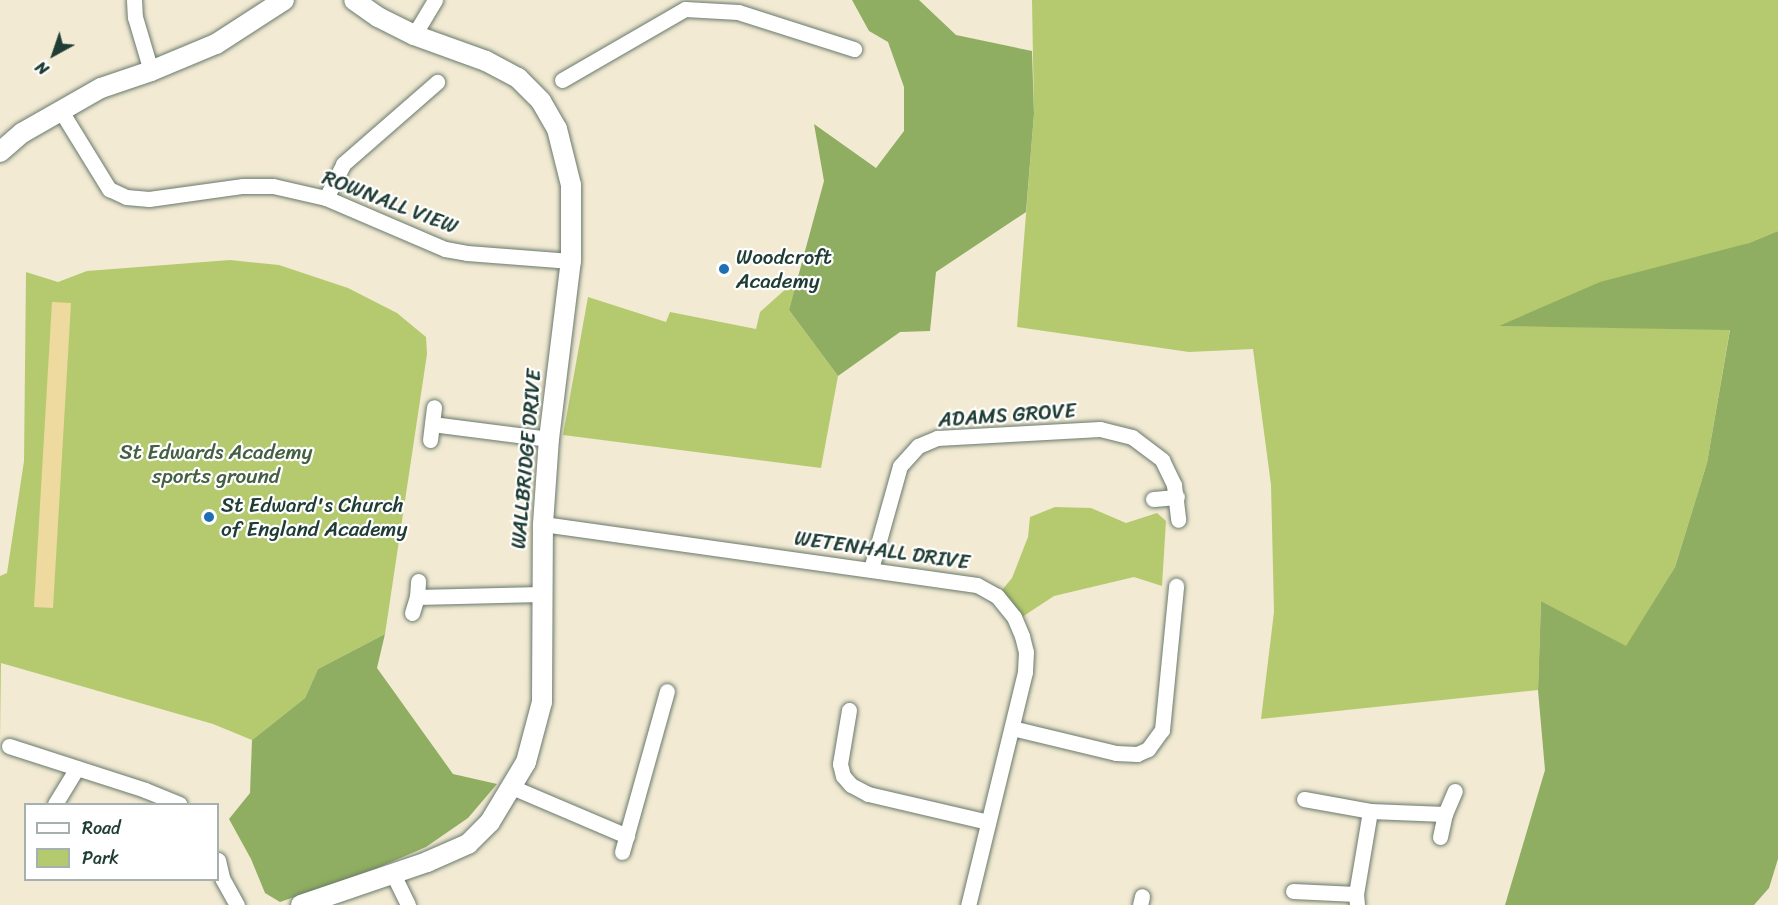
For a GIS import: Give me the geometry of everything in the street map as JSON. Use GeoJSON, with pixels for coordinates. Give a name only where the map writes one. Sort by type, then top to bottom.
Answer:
{"type":"FeatureCollection","features":[{"type":"Feature","properties":{"kind":"street"},"geometry":{"type":"LineString","coordinates":[[134,0],[135,17],[151,71]]}},
{"type":"Feature","properties":{"kind":"street"},"geometry":{"type":"LineString","coordinates":[[1,147],[101,88],[151,71],[216,44],[284,0]]}},
{"type":"Feature","properties":{"kind":"street","name":"WALLBRIDGE DRIVE"},"geometry":{"type":"LineString","coordinates":[[301,905],[393,874],[468,844],[490,822],[526,762],[542,702],[544,670],[541,594],[543,524],[549,439],[571,261],[571,185],[557,129],[541,101],[518,78],[486,61],[414,35],[378,17],[354,0]]}},
{"type":"Feature","properties":{"kind":"street"},"geometry":{"type":"LineString","coordinates":[[414,35],[435,0]]}},
{"type":"Feature","properties":{"kind":"street"},"geometry":{"type":"LineString","coordinates":[[562,80],[683,5],[738,12],[854,49]]}},
{"type":"Feature","properties":{"kind":"street"},"geometry":{"type":"LineString","coordinates":[[326,198],[343,165],[438,82]]}},
{"type":"Feature","properties":{"kind":"street","name":"ROWNALL VIEW"},"geometry":{"type":"LineString","coordinates":[[61,111],[109,189],[126,197],[149,199],[243,186],[273,186],[326,198],[445,249],[467,253],[571,261]]}},
{"type":"Feature","properties":{"kind":"street"},"geometry":{"type":"LineString","coordinates":[[430,440],[434,407]]}},
{"type":"Feature","properties":{"kind":"street"},"geometry":{"type":"LineString","coordinates":[[432,424],[549,439]]}},
{"type":"Feature","properties":{"kind":"street","name":"ADAMS GROVE"},"geometry":{"type":"LineString","coordinates":[[871,569],[900,466],[918,446],[937,438],[1100,429],[1117,432],[1144,444],[1162,460],[1170,474],[1177,497],[1178,520]]}},
{"type":"Feature","properties":{"kind":"street"},"geometry":{"type":"LineString","coordinates":[[1153,499],[1177,497]]}},
{"type":"Feature","properties":{"kind":"street","name":"WETENHALL DRIVE"},"geometry":{"type":"LineString","coordinates":[[543,524],[977,585],[997,596],[1014,617],[1026,652],[1025,672],[968,905]]}},
{"type":"Feature","properties":{"kind":"street"},"geometry":{"type":"LineString","coordinates":[[412,613],[417,597],[418,581]]}},
{"type":"Feature","properties":{"kind":"street"},"geometry":{"type":"LineString","coordinates":[[1012,728],[1116,753],[1137,754],[1148,749],[1162,730],[1176,586]]}},
{"type":"Feature","properties":{"kind":"street"},"geometry":{"type":"LineString","coordinates":[[417,597],[541,594]]}},
{"type":"Feature","properties":{"kind":"street"},"geometry":{"type":"LineString","coordinates":[[622,852],[667,691]]}},
{"type":"Feature","properties":{"kind":"street"},"geometry":{"type":"LineString","coordinates":[[849,710],[840,764],[843,776],[851,785],[868,794],[988,822]]}},
{"type":"Feature","properties":{"kind":"street"},"geometry":{"type":"LineString","coordinates":[[9,746],[145,790],[177,803]]}},
{"type":"Feature","properties":{"kind":"street"},"geometry":{"type":"LineString","coordinates":[[56,803],[77,768]]}},
{"type":"Feature","properties":{"kind":"street"},"geometry":{"type":"LineString","coordinates":[[512,787],[627,836]]}},
{"type":"Feature","properties":{"kind":"street"},"geometry":{"type":"LineString","coordinates":[[1440,837],[1445,814],[1455,791]]}},
{"type":"Feature","properties":{"kind":"street"},"geometry":{"type":"LineString","coordinates":[[1304,799],[1370,811],[1445,814]]}},
{"type":"Feature","properties":{"kind":"street"},"geometry":{"type":"LineString","coordinates":[[1293,891],[1357,900],[1370,811]]}},
{"type":"Feature","properties":{"kind":"street"},"geometry":{"type":"LineString","coordinates":[[219,864],[222,878],[237,905]]}},
{"type":"Feature","properties":{"kind":"street"},"geometry":{"type":"LineString","coordinates":[[393,874],[408,905]]}},
{"type":"Feature","properties":{"kind":"green space"},"geometry":{"type":"Polygon","coordinates":[[[852,0],[919,0],[956,35],[1032,51],[1034,114],[1026,212],[936,272],[930,331],[900,332],[838,376],[789,310],[824,181],[814,124],[876,168],[904,131],[904,87],[888,42],[869,31],[852,0]]]}},
{"type":"Feature","properties":{"kind":"green space"},"geometry":{"type":"Polygon","coordinates":[[[1032,0],[1778,0],[1778,231],[1749,243],[1501,326],[1730,329],[1707,463],[1675,567],[1626,647],[1541,601],[1538,690],[1261,719],[1274,612],[1271,485],[1253,349],[1189,352],[1017,327],[1034,114],[1032,0]]]}},
{"type":"Feature","properties":{"kind":"green space"},"geometry":{"type":"Polygon","coordinates":[[[1778,231],[1778,859],[1769,888],[1754,905],[1505,905],[1545,770],[1538,690],[1541,601],[1626,646],[1675,567],[1707,463],[1730,330],[1499,326],[1600,282],[1749,243],[1778,231]]]}},
{"type":"Feature","properties":{"kind":"green space","name":"St Edwards Academy sports ground"},"geometry":{"type":"Polygon","coordinates":[[[230,260],[279,265],[348,288],[397,313],[426,337],[427,354],[385,634],[318,669],[305,698],[252,740],[213,724],[1,663],[0,741],[0,576],[7,573],[24,461],[26,272],[58,282],[87,271],[230,260]]]}},
{"type":"Feature","properties":{"kind":"green space"},"geometry":{"type":"Polygon","coordinates":[[[798,278],[789,310],[838,376],[821,468],[563,435],[588,297],[666,322],[670,312],[756,329],[760,312],[798,278]]]}},
{"type":"Feature","properties":{"kind":"green space"},"geometry":{"type":"Polygon","coordinates":[[[1055,507],[1091,508],[1126,523],[1157,513],[1166,521],[1162,586],[1134,577],[1054,596],[1016,621],[997,596],[1012,578],[1028,537],[1030,517],[1055,507]]]}},
{"type":"Feature","properties":{"kind":"green space"},"geometry":{"type":"Polygon","coordinates":[[[385,634],[377,668],[453,774],[497,784],[468,818],[426,847],[375,869],[280,902],[265,893],[251,859],[229,819],[250,793],[252,740],[305,698],[318,669],[385,634]]]}},
{"type":"Feature","properties":{"kind":"sand"},"geometry":{"type":"Polygon","coordinates":[[[52,302],[71,303],[53,608],[34,607],[52,302]]]}},
{"type":"Feature","properties":{"kind":"place","name":"Woodcroft Academy"},"geometry":{"type":"Point","coordinates":[724,269]}},
{"type":"Feature","properties":{"kind":"place","name":"St Edward's Church of England Academy"},"geometry":{"type":"Point","coordinates":[209,517]}}]}
